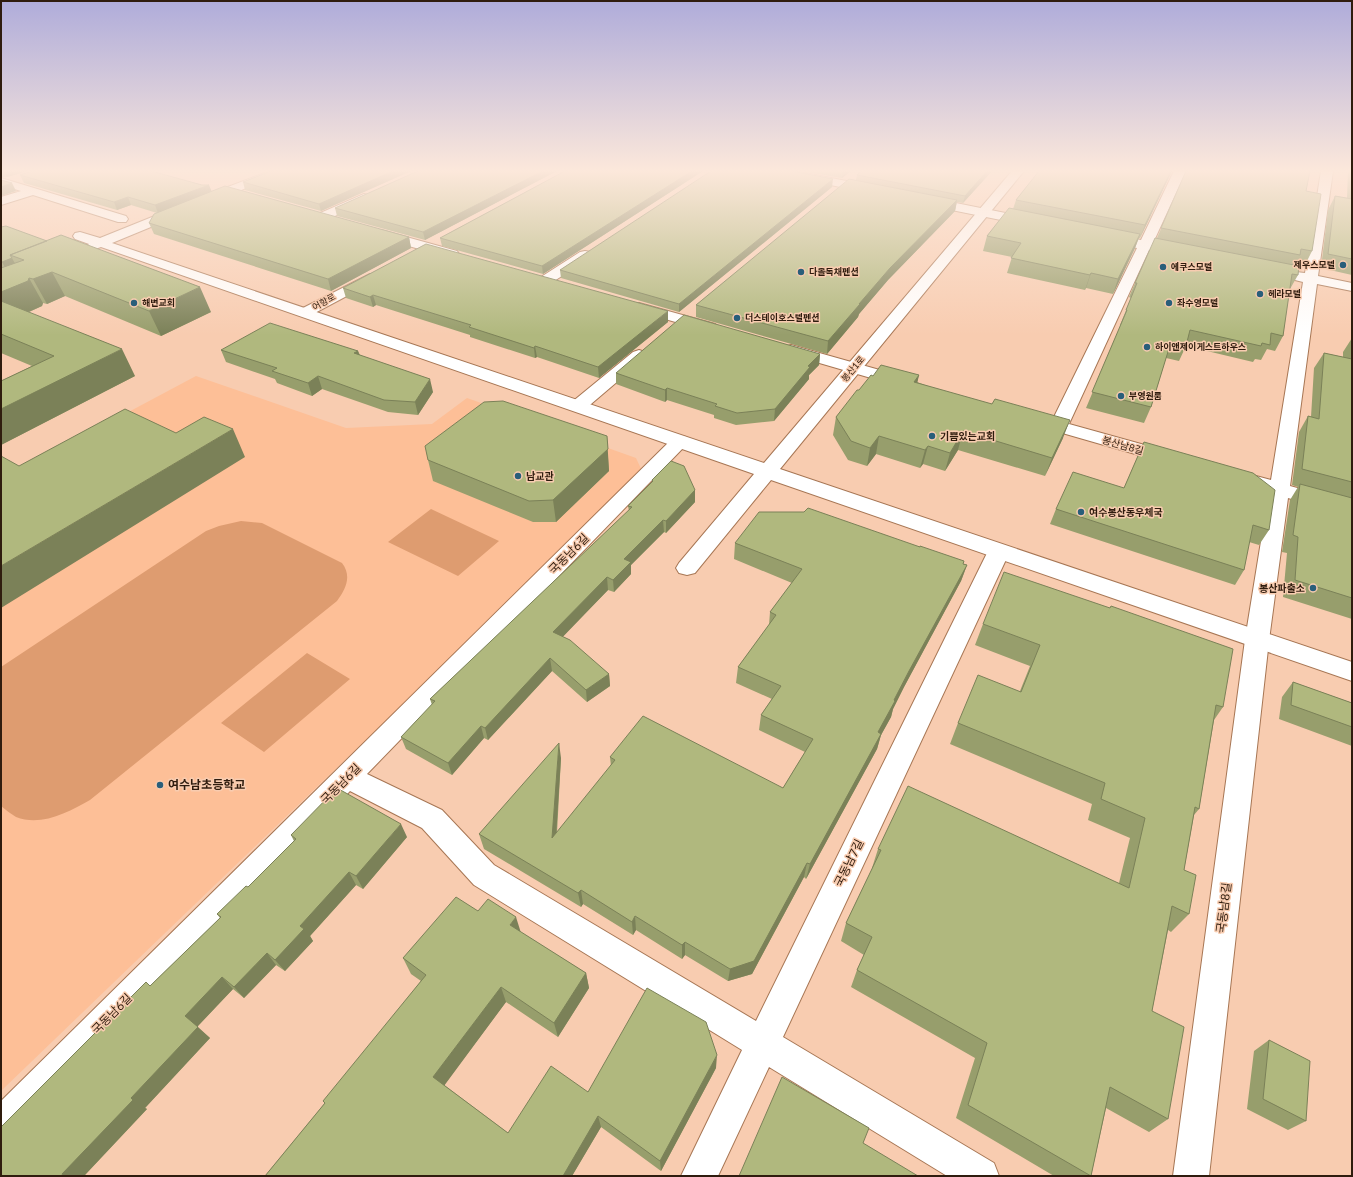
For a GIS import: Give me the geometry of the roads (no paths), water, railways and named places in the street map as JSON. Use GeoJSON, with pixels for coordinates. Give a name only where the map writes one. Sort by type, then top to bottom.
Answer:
{"type":"FeatureCollection","features":[{"type":"Feature","properties":{"kind":"street"},"geometry":{"type":"LineString","coordinates":[[88,238],[110,226]]}},
{"type":"Feature","properties":{"kind":"street"},"geometry":{"type":"LineString","coordinates":[[88,238],[128,226]]}},
{"type":"Feature","properties":{"kind":"street","name":"봉산1로"},"geometry":{"type":"LineString","coordinates":[[687,568],[972,226]]}},
{"type":"Feature","properties":{"kind":"street"},"geometry":{"type":"LineString","coordinates":[[1059,426],[1153,226]]}},
{"type":"Feature","properties":{"kind":"street"},"geometry":{"type":"LineString","coordinates":[[1280,489],[1319,226]]}},
{"type":"Feature","properties":{"kind":"street"},"geometry":{"type":"LineString","coordinates":[[367,230],[464,257]]}},
{"type":"Feature","properties":{"kind":"street"},"geometry":{"type":"LineString","coordinates":[[1098,236],[1190,254]]}},
{"type":"Feature","properties":{"kind":"street"},"geometry":{"type":"LineString","coordinates":[[88,238],[1352,672]]}},
{"type":"Feature","properties":{"kind":"street"},"geometry":{"type":"LineString","coordinates":[[407,258],[441,239]]}},
{"type":"Feature","properties":{"kind":"street"},"geometry":{"type":"LineString","coordinates":[[546,280],[592,250]]}},
{"type":"Feature","properties":{"kind":"street","name":"어항로"},"geometry":{"type":"LineString","coordinates":[[306,312],[380,272]]}},
{"type":"Feature","properties":{"kind":"street"},"geometry":{"type":"LineString","coordinates":[[1281,273],[1352,287]]}},
{"type":"Feature","properties":{"kind":"street"},"geometry":{"type":"LineString","coordinates":[[531,276],[561,285]]}},
{"type":"Feature","properties":{"kind":"street"},"geometry":{"type":"LineString","coordinates":[[629,304],[720,330]]}},
{"type":"Feature","properties":{"kind":"street"},"geometry":{"type":"LineString","coordinates":[[578,406],[652,345]]}},
{"type":"Feature","properties":{"kind":"street"},"geometry":{"type":"LineString","coordinates":[[779,347],[914,385]]}},
{"type":"Feature","properties":{"kind":"street","name":"봉산남8길"},"geometry":{"type":"LineString","coordinates":[[1021,416],[1188,463]]}},
{"type":"Feature","properties":{"kind":"street","name":"국동남6길"},"geometry":{"type":"LineString","coordinates":[[1,1126],[680,442]]}},
{"type":"Feature","properties":{"kind":"street"},"geometry":{"type":"LineString","coordinates":[[1226,474],[1352,510]]}},
{"type":"Feature","properties":{"kind":"street","name":"국동남8길"},"geometry":{"type":"LineString","coordinates":[[1191,1176],[1257,640],[1280,489]]}},
{"type":"Feature","properties":{"kind":"street","name":"국동남7길"},"geometry":{"type":"LineString","coordinates":[[699,1176],[998,551]]}},
{"type":"Feature","properties":{"kind":"street"},"geometry":{"type":"LineString","coordinates":[[348,777],[432,819],[440,826],[473,866],[484,875],[981,1176]]}},
{"type":"Feature","properties":{"kind":"place","name":"제우스모텔"},"geometry":{"type":"Point","coordinates":[1343,265]}},
{"type":"Feature","properties":{"kind":"place","name":"에쿠스모텔"},"geometry":{"type":"Point","coordinates":[1163,267]}},
{"type":"Feature","properties":{"kind":"place","name":"다올독채펜션"},"geometry":{"type":"Point","coordinates":[801,272]}},
{"type":"Feature","properties":{"kind":"place","name":"헤라모텔"},"geometry":{"type":"Point","coordinates":[1260,294]}},
{"type":"Feature","properties":{"kind":"place","name":"해변교회"},"geometry":{"type":"Point","coordinates":[134,303]}},
{"type":"Feature","properties":{"kind":"place","name":"좌수영모텔"},"geometry":{"type":"Point","coordinates":[1169,303]}},
{"type":"Feature","properties":{"kind":"place","name":"더스테이호스텔펜션"},"geometry":{"type":"Point","coordinates":[737,318]}},
{"type":"Feature","properties":{"kind":"place","name":"하이앤제이게스트하우스"},"geometry":{"type":"Point","coordinates":[1147,347]}},
{"type":"Feature","properties":{"kind":"place","name":"부영원룸"},"geometry":{"type":"Point","coordinates":[1121,396]}},
{"type":"Feature","properties":{"kind":"place","name":"기쁨있는교회"},"geometry":{"type":"Point","coordinates":[932,436]}},
{"type":"Feature","properties":{"kind":"place","name":"남교관"},"geometry":{"type":"Point","coordinates":[518,476]}},
{"type":"Feature","properties":{"kind":"place","name":"여수봉산동우체국"},"geometry":{"type":"Point","coordinates":[1081,512]}},
{"type":"Feature","properties":{"kind":"place","name":"봉산파출소"},"geometry":{"type":"Point","coordinates":[1313,588]}},
{"type":"Feature","properties":{"kind":"place","name":"여수남초등학교"},"geometry":{"type":"Point","coordinates":[160,785]}}]}
